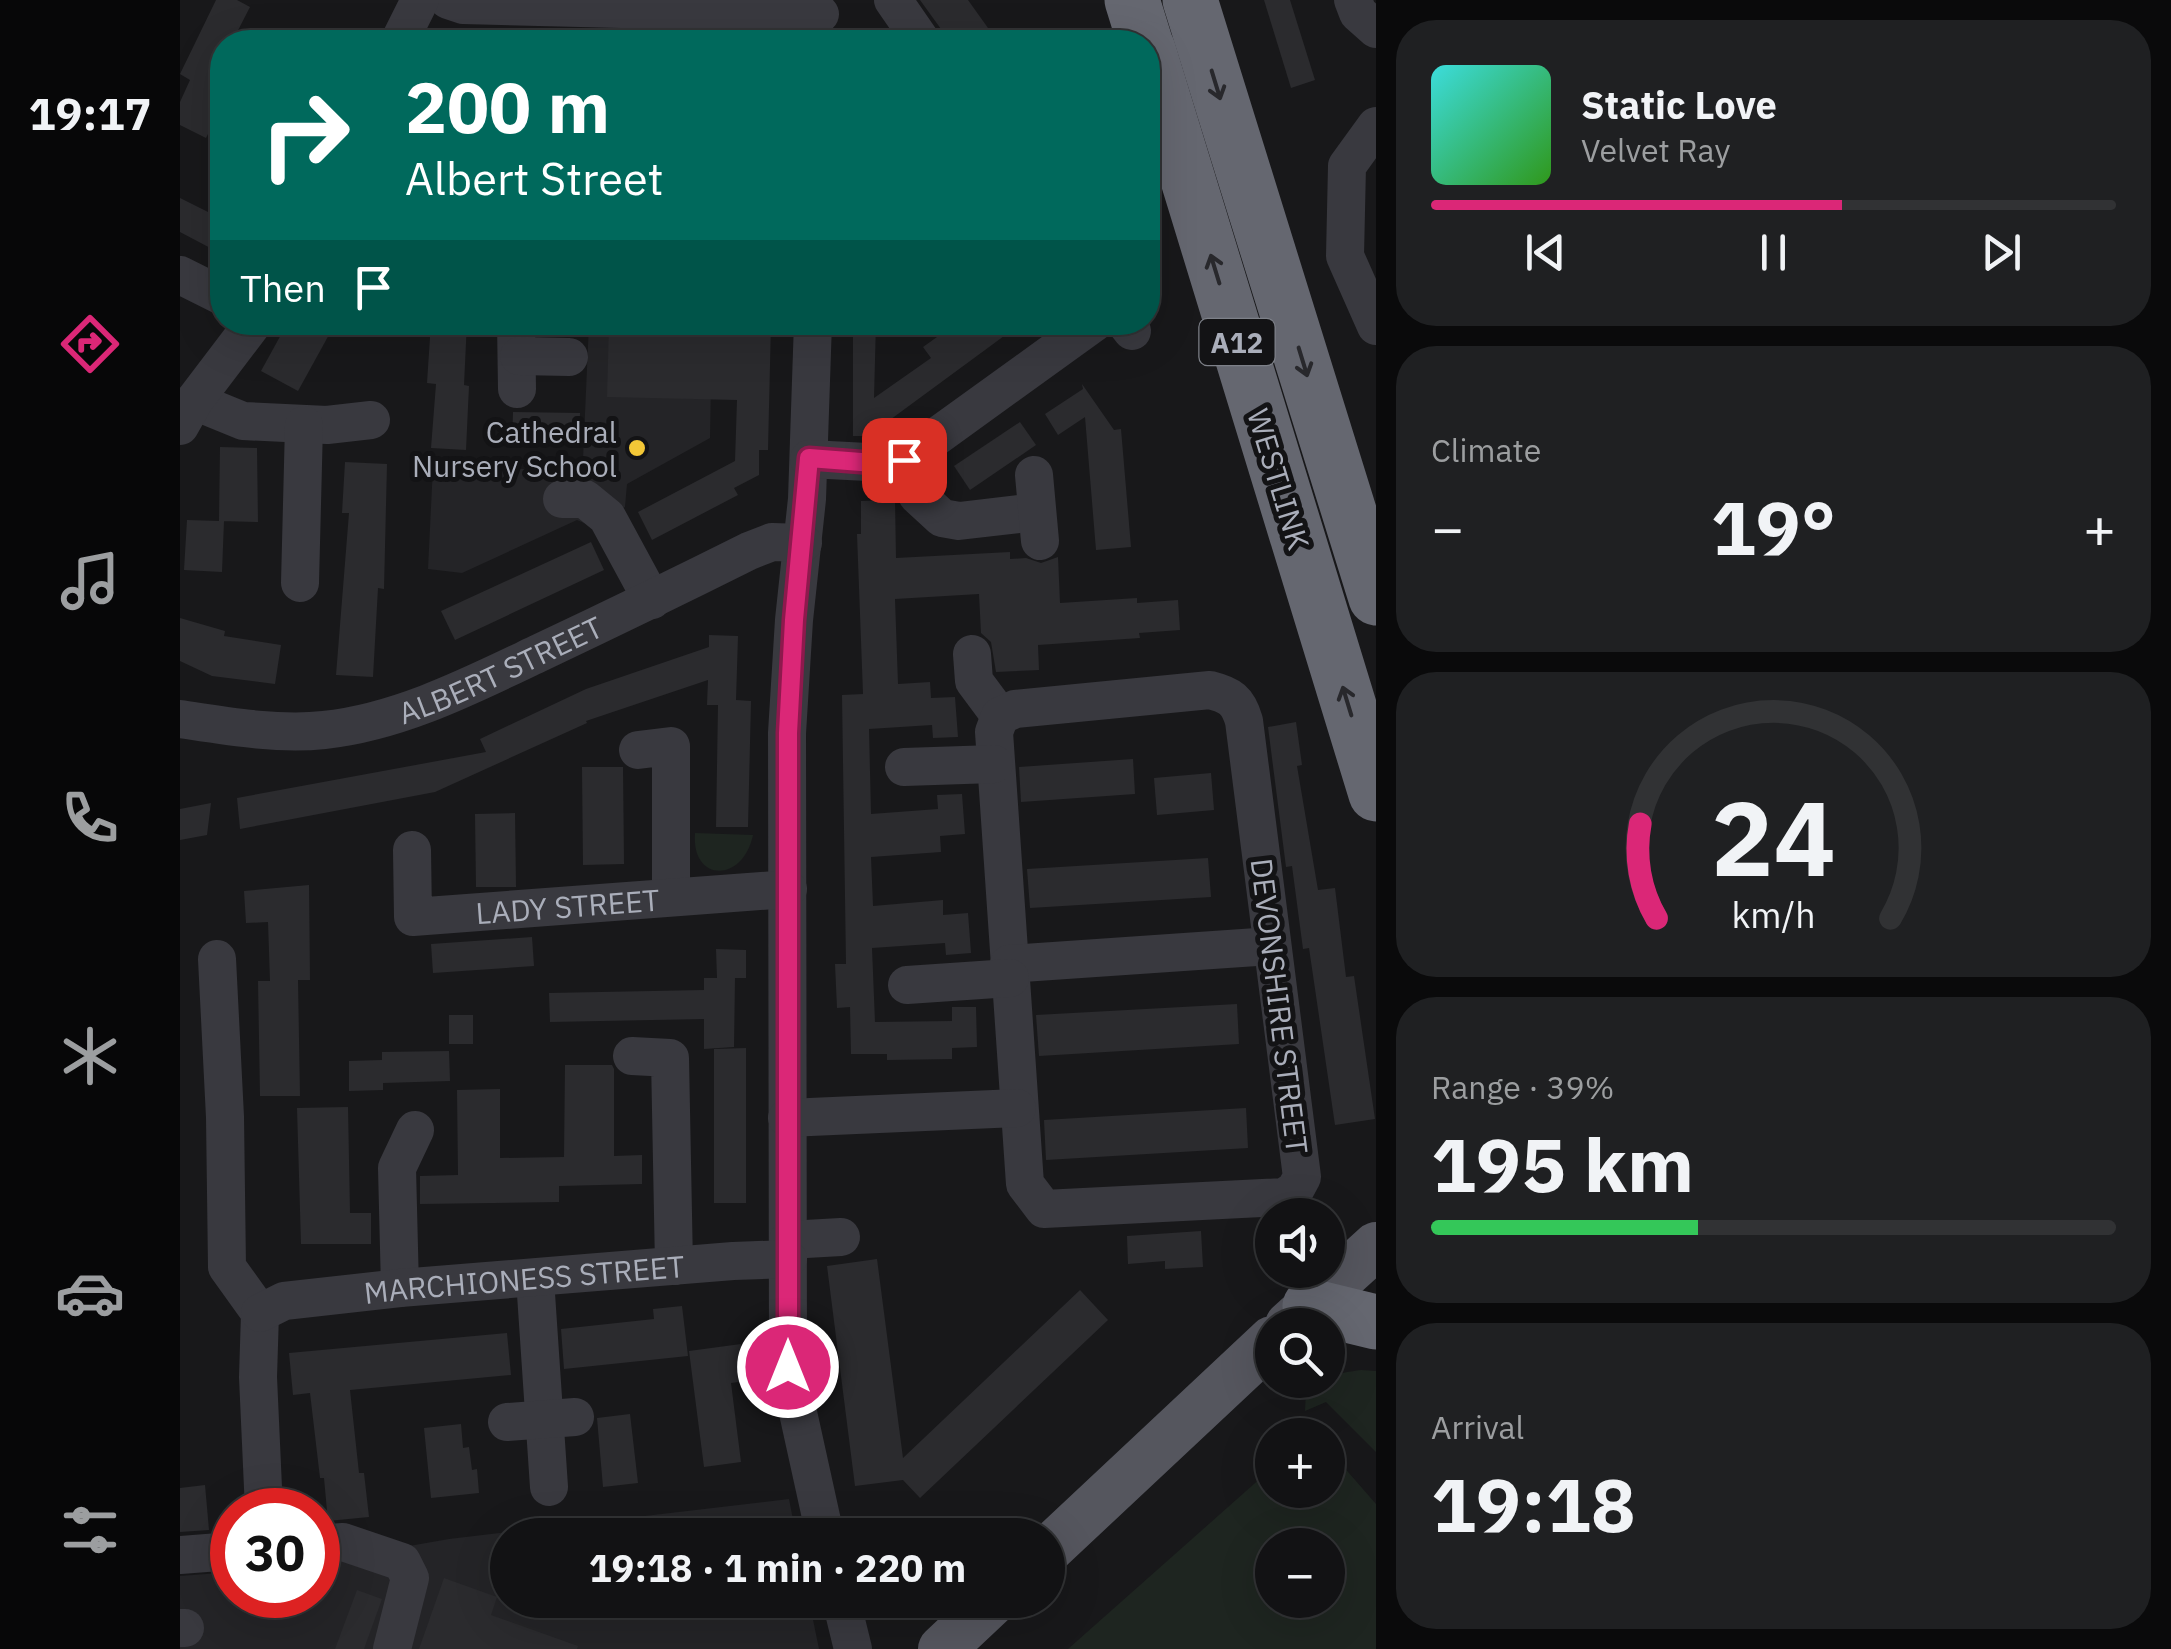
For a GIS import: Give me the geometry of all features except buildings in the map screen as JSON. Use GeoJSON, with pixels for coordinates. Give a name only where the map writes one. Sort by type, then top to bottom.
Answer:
{"type":"FeatureCollection","features":[{"type":"Feature","properties":{"kind":"highway","name":"WESTLINK"},"geometry":{"type":"LineString","coordinates":[[1132,0],[1141,30]]}},
{"type":"Feature","properties":{"kind":"highway","name":"WESTLINK"},"geometry":{"type":"LineString","coordinates":[[1190,0],[1376,598]]}},
{"type":"Feature","properties":{"kind":"highway","name":"WESTLINK"},"geometry":{"type":"LineString","coordinates":[[1160,92],[1376,794]]}},
{"type":"Feature","properties":{"kind":"highway"},"geometry":{"type":"LineString","coordinates":[[1345,1323],[1376,1322]]}},
{"type":"Feature","properties":{"kind":"main road"},"geometry":{"type":"LineString","coordinates":[[1308,1308],[1376,1246]]}},
{"type":"Feature","properties":{"kind":"main road"},"geometry":{"type":"LineString","coordinates":[[1065,1534],[1255,1357]]}},
{"type":"Feature","properties":{"kind":"main road"},"geometry":{"type":"LineString","coordinates":[[942,1649],[975,1618]]}},
{"type":"Feature","properties":{"kind":"street"},"geometry":{"type":"LineString","coordinates":[[406,30],[420,0]]}},
{"type":"Feature","properties":{"kind":"street"},"geometry":{"type":"LineString","coordinates":[[448,0],[464,5],[820,19]]}},
{"type":"Feature","properties":{"kind":"street"},"geometry":{"type":"LineString","coordinates":[[893,0],[914,30]]}},
{"type":"Feature","properties":{"kind":"street"},"geometry":{"type":"LineString","coordinates":[[1353,0],[1358,12],[1376,28]]}},
{"type":"Feature","properties":{"kind":"street"},"geometry":{"type":"LineString","coordinates":[[1376,126],[1348,166],[1345,256],[1376,326]]}},
{"type":"Feature","properties":{"kind":"street"},"geometry":{"type":"LineString","coordinates":[[180,275],[210,290]]}},
{"type":"Feature","properties":{"kind":"street"},"geometry":{"type":"LineString","coordinates":[[244,335],[187,413],[304,425],[370,420]]}},
{"type":"Feature","properties":{"kind":"street"},"geometry":{"type":"LineString","coordinates":[[813,335],[809,458],[788,733],[788,1367],[821,1518]]}},
{"type":"Feature","properties":{"kind":"street"},"geometry":{"type":"LineString","coordinates":[[809,458],[887,464],[904,460],[1077,335]]}},
{"type":"Feature","properties":{"kind":"street"},"geometry":{"type":"LineString","coordinates":[[517,356],[569,358]]}},
{"type":"Feature","properties":{"kind":"street"},"geometry":{"type":"LineString","coordinates":[[300,583],[304,425]]}},
{"type":"Feature","properties":{"kind":"street"},"geometry":{"type":"LineString","coordinates":[[904,460],[917,495],[942,518],[959,521],[1037,509]]}},
{"type":"Feature","properties":{"kind":"street"},"geometry":{"type":"LineString","coordinates":[[562,499],[586,499],[607,518],[652,600]]}},
{"type":"Feature","properties":{"kind":"street","name":"ALBERT STREET"},"geometry":{"type":"LineString","coordinates":[[180,718],[292,732],[326,730],[373,720],[483,680],[772,542],[803,543]]}},
{"type":"Feature","properties":{"kind":"street"},"geometry":{"type":"LineString","coordinates":[[788,1118],[1017,1108],[994,764],[994,732],[1000,716],[974,681],[972,654]]}},
{"type":"Feature","properties":{"kind":"street","name":"DEVONSHIRE STREET"},"geometry":{"type":"LineString","coordinates":[[1000,716],[1016,709],[1210,690],[1227,694],[1239,703],[1302,1177],[1295,1190],[1284,1196],[1044,1209],[1025,1184],[1017,1108]]}},
{"type":"Feature","properties":{"kind":"street"},"geometry":{"type":"LineString","coordinates":[[638,750],[671,746],[671,896]]}},
{"type":"Feature","properties":{"kind":"street"},"geometry":{"type":"LineString","coordinates":[[904,767],[994,764]]}},
{"type":"Feature","properties":{"kind":"street","name":"LADY STREET"},"geometry":{"type":"LineString","coordinates":[[412,850],[413,917],[788,889]]}},
{"type":"Feature","properties":{"kind":"street"},"geometry":{"type":"LineString","coordinates":[[907,984],[1272,946]]}},
{"type":"Feature","properties":{"kind":"street"},"geometry":{"type":"LineString","coordinates":[[218,959],[204,1030],[227,1267],[260,1313],[258,1376],[263,1488]]}},
{"type":"Feature","properties":{"kind":"street"},"geometry":{"type":"LineString","coordinates":[[632,1056],[670,1058],[674,1266]]}},
{"type":"Feature","properties":{"kind":"street"},"geometry":{"type":"LineString","coordinates":[[400,1288],[397,1168],[415,1130]]}},
{"type":"Feature","properties":{"kind":"street","name":"MARCHIONESS STREET"},"geometry":{"type":"LineString","coordinates":[[260,1313],[284,1301],[674,1266],[788,1250],[841,1237]]}},
{"type":"Feature","properties":{"kind":"street"},"geometry":{"type":"LineString","coordinates":[[535,1279],[560,1418],[549,1488]]}},
{"type":"Feature","properties":{"kind":"street"},"geometry":{"type":"LineString","coordinates":[[506,1422],[560,1418]]}},
{"type":"Feature","properties":{"kind":"street"},"geometry":{"type":"LineString","coordinates":[[340,1546],[402,1562],[410,1578],[392,1649]]}},
{"type":"Feature","properties":{"kind":"street"},"geometry":{"type":"LineString","coordinates":[[180,1555],[210,1553]]}},
{"type":"Feature","properties":{"kind":"street"},"geometry":{"type":"LineString","coordinates":[[845,1618],[852,1649]]}},
{"type":"Feature","properties":{"kind":"shaded area","name":"Cathedral Nursery School"},"geometry":{"type":"Polygon","coordinates":[[[588,335],[712,335],[710,438],[627,484],[625,507],[591,526],[577,520],[462,573],[428,569],[433,466],[559,470],[583,459],[588,335]]]}},
{"type":"Feature","properties":{"kind":"shaded area"},"geometry":{"type":"Polygon","coordinates":[[[695,833],[753,835],[739,862],[719,871],[701,861],[695,833]]]}},
{"type":"Feature","properties":{"kind":"shaded area"},"geometry":{"type":"Polygon","coordinates":[[[1376,1371],[1376,1452],[1326,1402],[1305,1411],[1306,1398],[1345,1398],[1345,1373],[1376,1371]]]}},
{"type":"Feature","properties":{"kind":"shaded area"},"geometry":{"type":"Polygon","coordinates":[[[1345,1468],[1376,1504],[1376,1649],[1068,1649],[1255,1483],[1255,1508],[1345,1508],[1345,1468]]]}},
{"type":"Feature","properties":{"kind":"shaded area"},"geometry":{"type":"Polygon","coordinates":[[[789,1499],[793,1518],[628,1518],[789,1499]]]}},
{"type":"Feature","properties":{"kind":"shaded area"},"geometry":{"type":"Polygon","coordinates":[[[490,1534],[490,1618],[813,1618],[819,1649],[180,1649],[180,1576],[210,1574],[210,1618],[340,1618],[340,1558],[490,1534]]]}},
{"type":"Feature","properties":{"kind":"place","name":"Cathedral Nursery School"},"geometry":{"type":"Point","coordinates":[637,448]}},
{"type":"Feature","properties":{"kind":"route"},"geometry":{"type":"LineString","coordinates":[[788,1367],[788,733],[809,458],[887,464],[904,460]]}}]}
